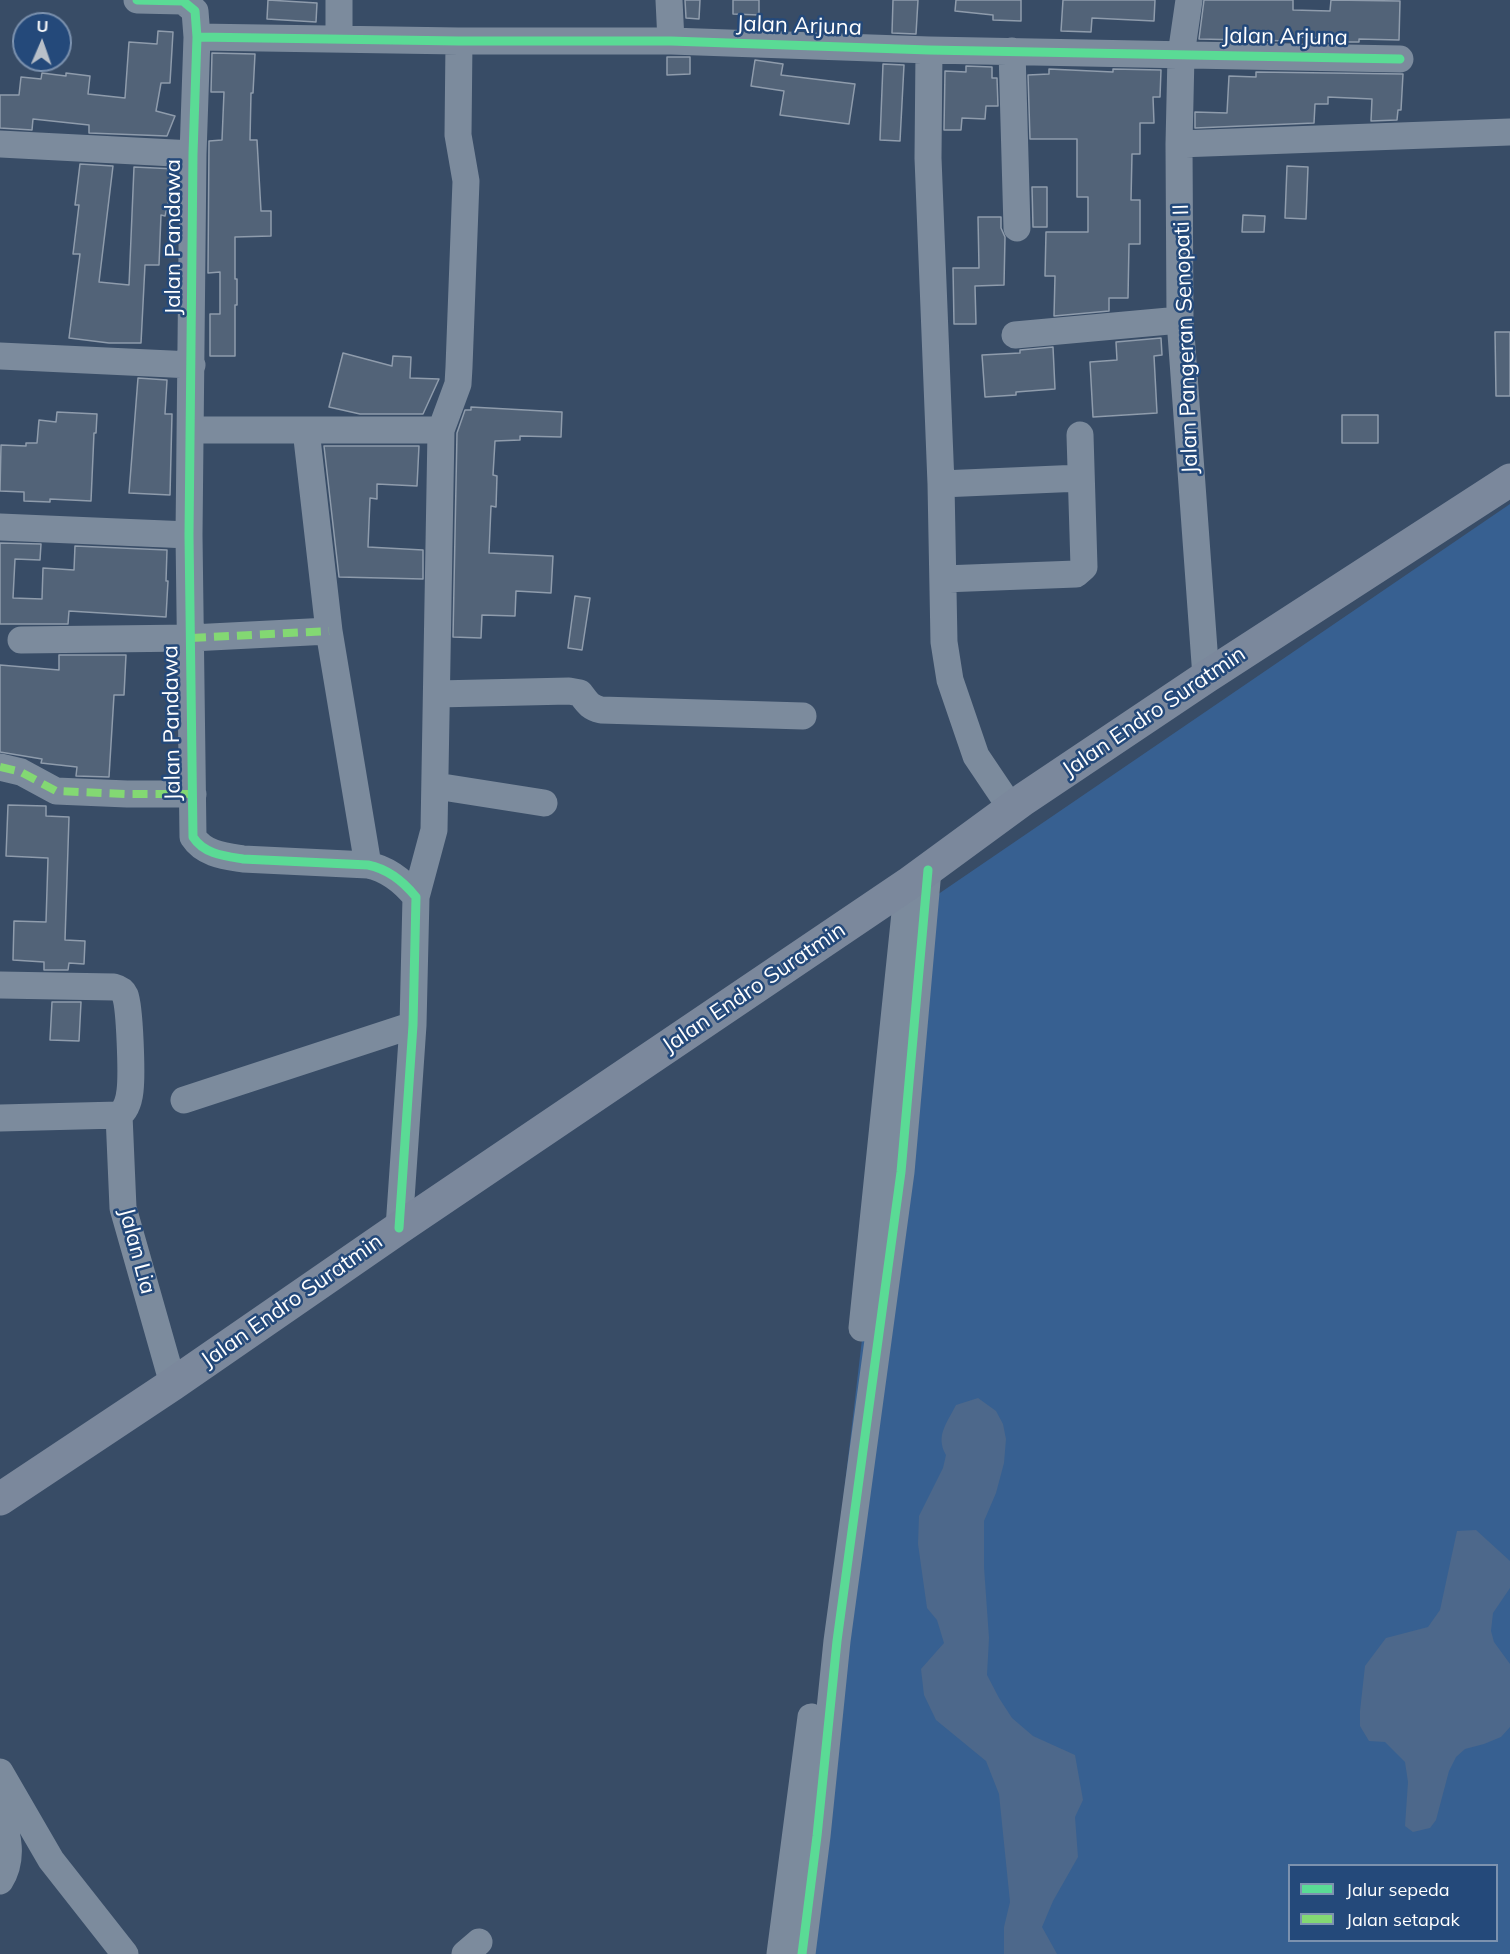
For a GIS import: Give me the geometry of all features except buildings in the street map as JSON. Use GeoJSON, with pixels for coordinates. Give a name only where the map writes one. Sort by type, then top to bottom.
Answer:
{"type":"FeatureCollection","features":[{"type":"Feature","properties":{"kind":"main road","name":"Jalan Endro Suratmin"},"geometry":{"type":"LineString","coordinates":[[0,1499],[173,1384],[399,1228],[918,877],[1018,803],[1206,677],[1510,480]]}},
{"type":"Feature","properties":{"kind":"street","name":"Jalan Pandawa"},"geometry":{"type":"LineString","coordinates":[[137,0],[183,2],[195,11],[197,37],[193,154],[189,535],[194,837],[198,844],[206,850],[223,856],[377,867],[405,884],[416,897]]}},
{"type":"Feature","properties":{"kind":"street"},"geometry":{"type":"LineString","coordinates":[[339,0],[339,39]]}},
{"type":"Feature","properties":{"kind":"street"},"geometry":{"type":"LineString","coordinates":[[669,0],[671,41]]}},
{"type":"Feature","properties":{"kind":"street","name":"Jalan Pangeran Senopati II"},"geometry":{"type":"LineString","coordinates":[[1189,0],[1180,55],[1180,320],[1206,677]]}},
{"type":"Feature","properties":{"kind":"street","name":"Jalan Arjuna"},"geometry":{"type":"LineString","coordinates":[[197,37],[671,41],[929,50],[1400,59]]}},
{"type":"Feature","properties":{"kind":"street"},"geometry":{"type":"LineString","coordinates":[[399,1228],[413,1025],[416,897],[434,830],[441,430],[458,384],[459,367],[466,181],[458,135],[459,41]]}},
{"type":"Feature","properties":{"kind":"street"},"geometry":{"type":"LineString","coordinates":[[929,50],[929,170],[941,484],[944,642],[950,680],[968,727],[989,751],[1018,803]]}},
{"type":"Feature","properties":{"kind":"street"},"geometry":{"type":"LineString","coordinates":[[1011,51],[1017,228]]}},
{"type":"Feature","properties":{"kind":"street"},"geometry":{"type":"LineString","coordinates":[[1179,144],[1510,132]]}},
{"type":"Feature","properties":{"kind":"street"},"geometry":{"type":"LineString","coordinates":[[0,144],[193,154]]}},
{"type":"Feature","properties":{"kind":"street"},"geometry":{"type":"LineString","coordinates":[[1015,335],[1180,320]]}},
{"type":"Feature","properties":{"kind":"street"},"geometry":{"type":"LineString","coordinates":[[0,356],[192,365]]}},
{"type":"Feature","properties":{"kind":"street"},"geometry":{"type":"LineString","coordinates":[[306,429],[329,632],[368,865]]}},
{"type":"Feature","properties":{"kind":"street"},"geometry":{"type":"LineString","coordinates":[[190,430],[441,430]]}},
{"type":"Feature","properties":{"kind":"street"},"geometry":{"type":"LineString","coordinates":[[943,579],[1076,574],[1081,571],[1084,567],[1080,435]]}},
{"type":"Feature","properties":{"kind":"street"},"geometry":{"type":"LineString","coordinates":[[941,484],[1082,478]]}},
{"type":"Feature","properties":{"kind":"street"},"geometry":{"type":"LineString","coordinates":[[0,527],[189,535]]}},
{"type":"Feature","properties":{"kind":"street"},"geometry":{"type":"LineString","coordinates":[[21,640],[191,638],[329,632]]}},
{"type":"Feature","properties":{"kind":"street"},"geometry":{"type":"LineString","coordinates":[[436,694],[569,691],[580,693],[592,708],[601,710],[803,716]]}},
{"type":"Feature","properties":{"kind":"street"},"geometry":{"type":"LineString","coordinates":[[0,767],[21,772],[56,791],[193,794]]}},
{"type":"Feature","properties":{"kind":"street"},"geometry":{"type":"LineString","coordinates":[[436,786],[544,803]]}},
{"type":"Feature","properties":{"kind":"street"},"geometry":{"type":"LineString","coordinates":[[780,1954],[857,1372],[918,877]]}},
{"type":"Feature","properties":{"kind":"street"},"geometry":{"type":"LineString","coordinates":[[801,1954],[817,1836],[837,1641],[901,1172],[918,877]]}},
{"type":"Feature","properties":{"kind":"street","name":"Jalan Lia"},"geometry":{"type":"LineString","coordinates":[[0,985],[114,987],[125,995],[129,1028],[130,1092],[124,1111],[119,1115],[123,1208],[173,1384]]}},
{"type":"Feature","properties":{"kind":"street"},"geometry":{"type":"LineString","coordinates":[[184,1100],[413,1025]]}},
{"type":"Feature","properties":{"kind":"street"},"geometry":{"type":"LineString","coordinates":[[0,1118],[119,1115]]}},
{"type":"Feature","properties":{"kind":"street"},"geometry":{"type":"LineString","coordinates":[[0,1772],[51,1860],[125,1954]]}},
{"type":"Feature","properties":{"kind":"street"},"geometry":{"type":"LineString","coordinates":[[0,1811],[9,1848],[7,1864],[0,1881]]}},
{"type":"Feature","properties":{"kind":"shaded area"},"geometry":{"type":"Polygon","coordinates":[[[1510,504],[1510,1954],[790,1954],[912,912],[1510,504]]]}},
{"type":"Feature","properties":{"kind":"shaded area"},"geometry":{"type":"Polygon","coordinates":[[[978,1398],[996,1411],[1003,1424],[1006,1439],[1004,1463],[996,1493],[984,1521],[984,1567],[989,1638],[987,1675],[1012,1718],[1033,1736],[1075,1755],[1083,1800],[1075,1817],[1078,1857],[1053,1901],[1042,1927],[1057,1954],[1004,1954],[1004,1927],[1010,1902],[999,1794],[986,1761],[936,1720],[924,1695],[921,1669],[944,1643],[937,1620],[927,1608],[918,1544],[919,1516],[943,1468],[946,1455],[942,1436],[946,1424],[956,1405],[978,1398]]]}},
{"type":"Feature","properties":{"kind":"shaded area"},"geometry":{"type":"Polygon","coordinates":[[[1476,1530],[1510,1561],[1510,1588],[1493,1613],[1491,1631],[1494,1642],[1510,1664],[1510,1727],[1501,1737],[1465,1749],[1456,1757],[1449,1771],[1436,1820],[1430,1828],[1413,1832],[1405,1826],[1408,1782],[1405,1762],[1385,1742],[1369,1741],[1360,1726],[1365,1666],[1386,1638],[1428,1627],[1440,1610],[1457,1531],[1476,1530]]]}},
{"type":"Feature","properties":{"kind":"marked path"},"geometry":{"type":"LineString","coordinates":[[191,638],[329,631]]}},
{"type":"Feature","properties":{"kind":"marked path"},"geometry":{"type":"LineString","coordinates":[[0,767],[21,772],[56,791],[193,794]]}},
{"type":"Feature","properties":{"kind":"cycle path"},"geometry":{"type":"LineString","coordinates":[[137,0],[183,1],[195,11],[197,37],[193,154],[189,535],[193,837],[209,851],[236,858],[368,865],[395,876],[416,897],[413,1025],[399,1228]]}},
{"type":"Feature","properties":{"kind":"cycle path"},"geometry":{"type":"LineString","coordinates":[[197,37],[671,41],[929,50],[1400,59]]}},
{"type":"Feature","properties":{"kind":"cycle path"},"geometry":{"type":"LineString","coordinates":[[802,1954],[837,1641],[901,1172],[928,870]]}}]}
